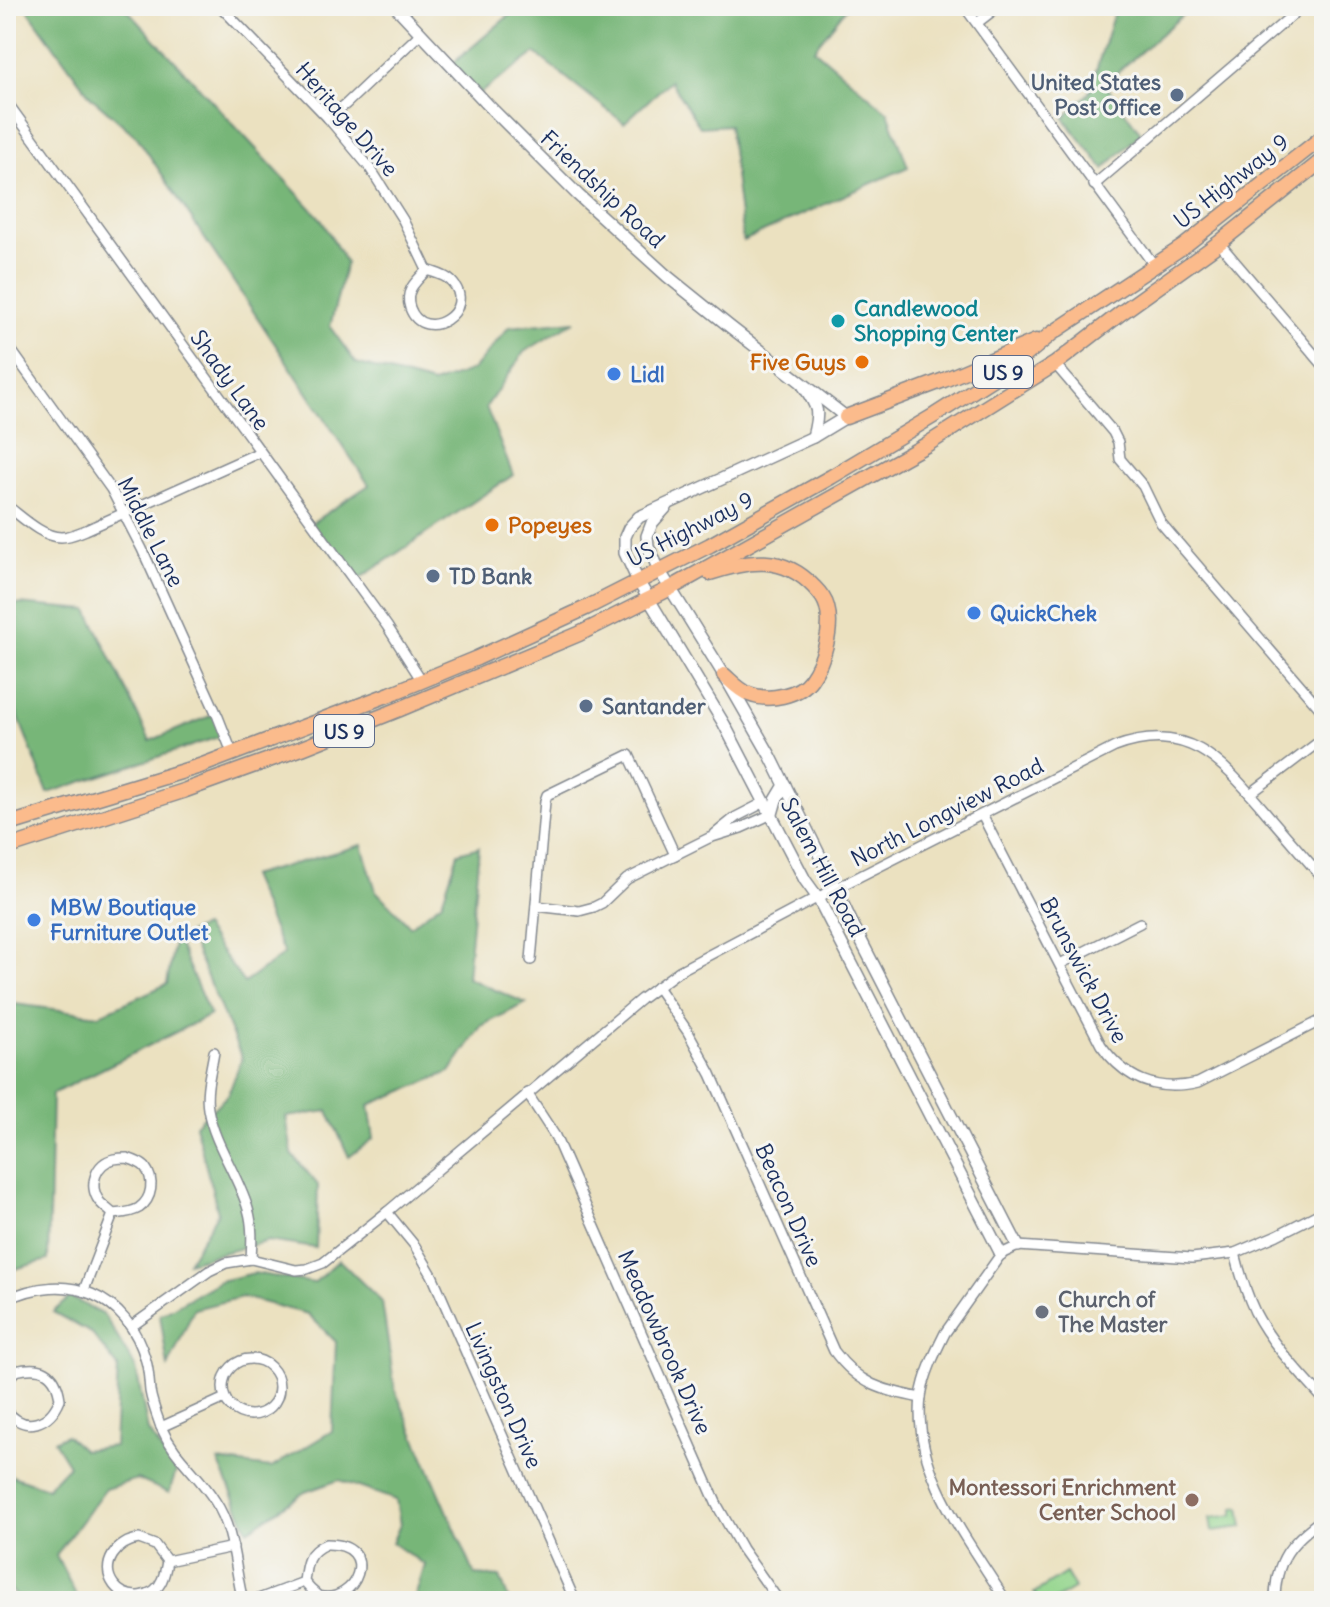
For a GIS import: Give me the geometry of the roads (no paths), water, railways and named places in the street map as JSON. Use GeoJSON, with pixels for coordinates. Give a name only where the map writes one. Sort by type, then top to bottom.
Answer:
{"type":"FeatureCollection","features":[{"type":"Feature","properties":{"kind":"highway","name":"US Highway 9"},"geometry":{"type":"LineString","coordinates":[[6,825],[233,755],[422,681],[586,608],[776,509],[913,429],[1015,364],[1051,334],[1184,246],[1324,136]]}},
{"type":"Feature","properties":{"kind":"highway","name":"US Highway 9"},"geometry":{"type":"LineString","coordinates":[[6,848],[183,791],[302,748],[579,634],[677,585],[926,445],[1055,364],[1219,243],[1324,159]]}},
{"type":"Feature","properties":{"kind":"highway"},"geometry":{"type":"LineString","coordinates":[[846,417],[982,365],[1051,334]]}},
{"type":"Feature","properties":{"kind":"highway"},"geometry":{"type":"LineString","coordinates":[[677,585],[751,562],[771,562],[802,576],[824,600],[829,626],[825,644],[811,680],[801,688],[785,696],[753,696],[724,675]]}},
{"type":"Feature","properties":{"kind":"street","name":"Heritage Drive"},"geometry":{"type":"LineString","coordinates":[[220,6],[357,152],[382,185],[427,270],[447,278],[456,289],[459,298],[457,307],[442,323],[427,324],[419,320],[409,306],[408,297],[413,284],[427,270]]}},
{"type":"Feature","properties":{"kind":"street","name":"Friendship Road"},"geometry":{"type":"LineString","coordinates":[[395,6],[578,195],[667,276],[846,417]]}},
{"type":"Feature","properties":{"kind":"street"},"geometry":{"type":"LineString","coordinates":[[964,6],[1154,265]]}},
{"type":"Feature","properties":{"kind":"street"},"geometry":{"type":"LineString","coordinates":[[977,23],[999,6]]}},
{"type":"Feature","properties":{"kind":"street"},"geometry":{"type":"LineString","coordinates":[[1094,185],[1303,6]]}},
{"type":"Feature","properties":{"kind":"street"},"geometry":{"type":"LineString","coordinates":[[328,118],[421,33]]}},
{"type":"Feature","properties":{"kind":"street","name":"Shady Lane"},"geometry":{"type":"LineString","coordinates":[[6,101],[387,626],[422,681]]}},
{"type":"Feature","properties":{"kind":"street"},"geometry":{"type":"LineString","coordinates":[[1219,243],[1324,366]]}},
{"type":"Feature","properties":{"kind":"street","name":"Middle Lane"},"geometry":{"type":"LineString","coordinates":[[6,343],[111,489],[142,549],[233,755]]}},
{"type":"Feature","properties":{"kind":"street"},"geometry":{"type":"LineString","coordinates":[[1055,364],[1113,432],[1120,459],[1143,486],[1161,523],[1324,713]]}},
{"type":"Feature","properties":{"kind":"street","name":"Friendship Road"},"geometry":{"type":"LineString","coordinates":[[801,381],[818,411],[813,437]]}},
{"type":"Feature","properties":{"kind":"street","name":"Salem Hill Road"},"geometry":{"type":"LineString","coordinates":[[846,417],[813,437],[639,517],[625,537],[625,553],[638,581],[724,724],[805,880],[818,898],[1001,1254]]}},
{"type":"Feature","properties":{"kind":"street"},"geometry":{"type":"LineString","coordinates":[[6,505],[41,530],[62,537],[86,530],[260,452]]}},
{"type":"Feature","properties":{"kind":"street","name":"Salem Hill Road"},"geometry":{"type":"LineString","coordinates":[[670,503],[652,523],[647,536],[659,570],[677,585],[785,785],[1018,1246]]}},
{"type":"Feature","properties":{"kind":"street"},"geometry":{"type":"LineString","coordinates":[[1250,794],[1324,738]]}},
{"type":"Feature","properties":{"kind":"street","name":"North Longview Road"},"geometry":{"type":"LineString","coordinates":[[251,1259],[296,1270],[323,1263],[679,971],[1129,742],[1147,739],[1178,741],[1204,751],[1229,770],[1324,880]]}},
{"type":"Feature","properties":{"kind":"street"},"geometry":{"type":"LineString","coordinates":[[531,960],[547,795],[629,755],[675,855]]}},
{"type":"Feature","properties":{"kind":"street"},"geometry":{"type":"LineString","coordinates":[[536,906],[579,911],[594,907],[627,879],[709,838],[772,814],[779,792],[785,785]]}},
{"type":"Feature","properties":{"kind":"street"},"geometry":{"type":"LineString","coordinates":[[709,838],[736,817],[765,802]]}},
{"type":"Feature","properties":{"kind":"street","name":"Brunswick Drive"},"geometry":{"type":"LineString","coordinates":[[982,815],[1101,1045],[1111,1059],[1130,1075],[1153,1084],[1177,1087],[1198,1083],[1324,1019]]}},
{"type":"Feature","properties":{"kind":"street"},"geometry":{"type":"LineString","coordinates":[[1060,964],[1140,923]]}},
{"type":"Feature","properties":{"kind":"street","name":"Beacon Drive"},"geometry":{"type":"LineString","coordinates":[[657,987],[688,1032],[711,1074],[834,1351],[849,1370],[867,1383],[921,1398]]}},
{"type":"Feature","properties":{"kind":"street"},"geometry":{"type":"LineString","coordinates":[[132,1326],[209,1271],[226,1263],[251,1259],[248,1206],[211,1122],[208,1107],[208,1083],[214,1052]]}},
{"type":"Feature","properties":{"kind":"street","name":"Meadowbrook Drive"},"geometry":{"type":"LineString","coordinates":[[527,1093],[555,1136],[717,1505],[742,1549],[779,1601]]}},
{"type":"Feature","properties":{"kind":"street"},"geometry":{"type":"LineString","coordinates":[[127,1158],[144,1166],[151,1191],[143,1205],[135,1210],[113,1214],[100,1202],[94,1189],[94,1179],[96,1172],[107,1162],[127,1158]]}},
{"type":"Feature","properties":{"kind":"street"},"geometry":{"type":"LineString","coordinates":[[1006,1601],[945,1503],[932,1475],[921,1433],[921,1398],[931,1362],[945,1333],[1001,1254],[1018,1246],[1192,1258],[1235,1253],[1324,1211]]}},
{"type":"Feature","properties":{"kind":"street","name":"Livingston Drive"},"geometry":{"type":"LineString","coordinates":[[387,1212],[415,1246],[432,1275],[575,1601]]}},
{"type":"Feature","properties":{"kind":"street"},"geometry":{"type":"LineString","coordinates":[[84,1290],[113,1214]]}},
{"type":"Feature","properties":{"kind":"street"},"geometry":{"type":"LineString","coordinates":[[1235,1253],[1249,1298],[1266,1331],[1324,1400]]}},
{"type":"Feature","properties":{"kind":"street"},"geometry":{"type":"LineString","coordinates":[[6,1300],[41,1287],[84,1290],[120,1313],[132,1326],[147,1362],[151,1398],[161,1427],[175,1452],[204,1485],[227,1523],[243,1601]]}},
{"type":"Feature","properties":{"kind":"street"},"geometry":{"type":"LineString","coordinates":[[6,1357],[15,1371]]}},
{"type":"Feature","properties":{"kind":"street"},"geometry":{"type":"LineString","coordinates":[[242,1360],[263,1362],[277,1377],[276,1401],[264,1413],[240,1412],[225,1398],[227,1373],[242,1360]]}},
{"type":"Feature","properties":{"kind":"street"},"geometry":{"type":"LineString","coordinates":[[6,1382],[15,1371],[30,1368],[44,1371],[55,1381],[60,1399],[53,1413],[39,1422],[21,1422],[6,1410]]}},
{"type":"Feature","properties":{"kind":"street"},"geometry":{"type":"LineString","coordinates":[[161,1427],[225,1398]]}},
{"type":"Feature","properties":{"kind":"street"},"geometry":{"type":"LineString","coordinates":[[1275,1601],[1278,1573],[1288,1551],[1302,1533],[1324,1518]]}},
{"type":"Feature","properties":{"kind":"street"},"geometry":{"type":"LineString","coordinates":[[139,1539],[155,1545],[167,1561],[157,1588],[142,1596],[123,1593],[114,1585],[109,1568],[112,1554],[130,1540],[139,1539]]}},
{"type":"Feature","properties":{"kind":"street"},"geometry":{"type":"LineString","coordinates":[[326,1544],[341,1545],[356,1559],[359,1567],[360,1576],[355,1590],[341,1600],[319,1597],[304,1582],[308,1558],[326,1544]]}},
{"type":"Feature","properties":{"kind":"street"},"geometry":{"type":"LineString","coordinates":[[167,1561],[233,1547]]}},
{"type":"Feature","properties":{"kind":"street"},"geometry":{"type":"LineString","coordinates":[[253,1601],[304,1582]]}},
{"type":"Feature","properties":{"kind":"place","name":"United States Post Office"},"geometry":{"type":"Point","coordinates":[1177,95]}},
{"type":"Feature","properties":{"kind":"place","name":"Candlewood Shopping Center"},"geometry":{"type":"Point","coordinates":[838,321]}},
{"type":"Feature","properties":{"kind":"place","name":"Five Guys"},"geometry":{"type":"Point","coordinates":[862,362]}},
{"type":"Feature","properties":{"kind":"place","name":"Lidl"},"geometry":{"type":"Point","coordinates":[614,374]}},
{"type":"Feature","properties":{"kind":"place","name":"Popeyes"},"geometry":{"type":"Point","coordinates":[492,525]}},
{"type":"Feature","properties":{"kind":"place","name":"TD Bank"},"geometry":{"type":"Point","coordinates":[433,576]}},
{"type":"Feature","properties":{"kind":"place","name":"QuickChek"},"geometry":{"type":"Point","coordinates":[974,613]}},
{"type":"Feature","properties":{"kind":"place","name":"Santander"},"geometry":{"type":"Point","coordinates":[586,706]}},
{"type":"Feature","properties":{"kind":"place","name":"MBW Boutique Furniture Outlet"},"geometry":{"type":"Point","coordinates":[34,920]}},
{"type":"Feature","properties":{"kind":"place","name":"Church of The Master"},"geometry":{"type":"Point","coordinates":[1042,1312]}},
{"type":"Feature","properties":{"kind":"place","name":"Montessori Enrichment Center School"},"geometry":{"type":"Point","coordinates":[1192,1500]}}]}
